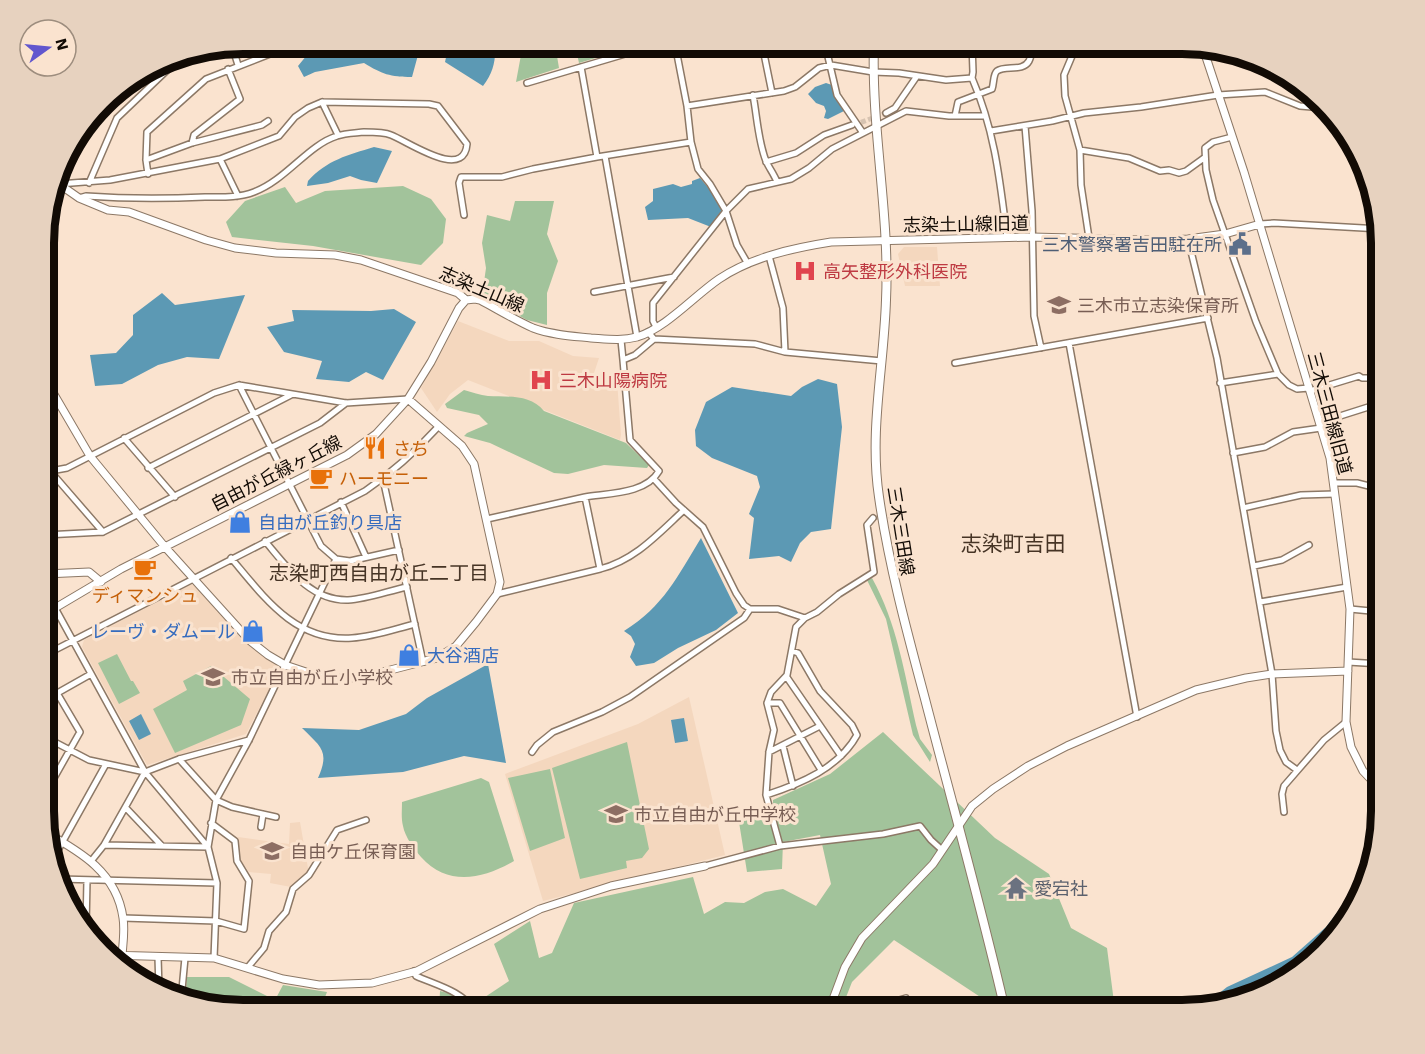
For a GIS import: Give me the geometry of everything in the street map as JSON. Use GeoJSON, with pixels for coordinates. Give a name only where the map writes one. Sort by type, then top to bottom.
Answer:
{"type":"FeatureCollection","features":[{"type":"Feature","properties":{"kind":"main road","name":"三木三田線"},"geometry":{"type":"LineString","coordinates":[[874,54],[876,128],[886,240],[886,300],[875,426],[878,495],[895,586],[959,824],[1003,1000]]}},
{"type":"Feature","properties":{"kind":"street"},"geometry":{"type":"LineString","coordinates":[[148,174],[147,132],[206,79],[270,54]]}},
{"type":"Feature","properties":{"kind":"street"},"geometry":{"type":"LineString","coordinates":[[527,83],[625,54]]}},
{"type":"Feature","properties":{"kind":"street"},"geometry":{"type":"LineString","coordinates":[[677,54],[691,142],[698,169],[726,211],[737,245],[748,264]]}},
{"type":"Feature","properties":{"kind":"street"},"geometry":{"type":"LineString","coordinates":[[764,54],[772,93]]}},
{"type":"Feature","properties":{"kind":"street"},"geometry":{"type":"LineString","coordinates":[[828,54],[837,95],[863,133]]}},
{"type":"Feature","properties":{"kind":"street"},"geometry":{"type":"LineString","coordinates":[[973,54],[972,78],[991,131],[996,153],[1007,237]]}},
{"type":"Feature","properties":{"kind":"street"},"geometry":{"type":"LineString","coordinates":[[955,116],[958,102],[992,89],[995,73],[998,70],[1017,68],[1029,61],[1031,54]]}},
{"type":"Feature","properties":{"kind":"street"},"geometry":{"type":"LineString","coordinates":[[1072,54],[1064,75],[1065,96],[1080,150],[1081,184],[1089,238]]}},
{"type":"Feature","properties":{"kind":"street"},"geometry":{"type":"LineString","coordinates":[[235,55],[238,65]]}},
{"type":"Feature","properties":{"kind":"street","name":"三木三田線旧道"},"geometry":{"type":"LineString","coordinates":[[1205,56],[1260,224],[1330,458],[1350,609],[1346,722],[1351,747],[1363,771],[1371,779]]}},
{"type":"Feature","properties":{"kind":"street"},"geometry":{"type":"LineString","coordinates":[[687,106],[784,92],[795,87],[819,68],[831,65],[946,80],[972,78]]}},
{"type":"Feature","properties":{"kind":"street"},"geometry":{"type":"LineString","coordinates":[[581,67],[597,157]]}},
{"type":"Feature","properties":{"kind":"street"},"geometry":{"type":"LineString","coordinates":[[192,143],[194,135],[240,99],[228,69]]}},
{"type":"Feature","properties":{"kind":"street"},"geometry":{"type":"LineString","coordinates":[[89,183],[117,118],[166,71]]}},
{"type":"Feature","properties":{"kind":"street"},"geometry":{"type":"LineString","coordinates":[[886,112],[895,108],[917,76]]}},
{"type":"Feature","properties":{"kind":"street"},"geometry":{"type":"LineString","coordinates":[[991,131],[1218,95],[1265,92],[1300,106],[1313,107]]}},
{"type":"Feature","properties":{"kind":"street"},"geometry":{"type":"LineString","coordinates":[[753,95],[766,162],[777,182]]}},
{"type":"Feature","properties":{"kind":"street"},"geometry":{"type":"LineString","coordinates":[[64,183],[89,183],[148,174],[220,159],[279,136],[295,117],[322,102],[438,106],[467,144],[466,152],[461,158],[454,160],[433,155],[389,134],[369,132],[338,135],[325,141],[274,182],[254,192],[238,196],[147,200],[86,196],[79,198]]}},
{"type":"Feature","properties":{"kind":"street"},"geometry":{"type":"LineString","coordinates":[[322,102],[338,135]]}},
{"type":"Feature","properties":{"kind":"street"},"geometry":{"type":"LineString","coordinates":[[656,327],[653,321],[653,303],[726,211],[748,189],[791,179],[832,149],[906,111],[955,116],[984,116]]}},
{"type":"Feature","properties":{"kind":"street"},"geometry":{"type":"LineString","coordinates":[[146,160],[192,143],[229,135],[268,121]]}},
{"type":"Feature","properties":{"kind":"street"},"geometry":{"type":"LineString","coordinates":[[766,162],[796,153],[824,135],[852,125]]}},
{"type":"Feature","properties":{"kind":"street"},"geometry":{"type":"LineString","coordinates":[[1025,126],[1032,211],[1034,316],[1041,348]]}},
{"type":"Feature","properties":{"kind":"street"},"geometry":{"type":"LineString","coordinates":[[1232,137],[1209,145],[1205,148],[1204,158],[1213,200],[1256,322],[1278,374],[1289,385],[1309,390],[1359,376],[1371,378]]}},
{"type":"Feature","properties":{"kind":"street"},"geometry":{"type":"LineString","coordinates":[[464,215],[459,183],[461,177],[502,177],[597,157],[691,142]]}},
{"type":"Feature","properties":{"kind":"street"},"geometry":{"type":"LineString","coordinates":[[1080,150],[1129,158],[1160,171],[1179,173],[1186,171],[1204,158]]}},
{"type":"Feature","properties":{"kind":"street"},"geometry":{"type":"LineString","coordinates":[[605,156],[637,337]]}},
{"type":"Feature","properties":{"kind":"street"},"geometry":{"type":"LineString","coordinates":[[220,159],[238,196]]}},
{"type":"Feature","properties":{"kind":"street","name":"志染土山線"},"geometry":{"type":"LineString","coordinates":[[63,187],[79,198],[108,210],[129,212],[235,248],[276,253],[335,255],[361,260],[458,293],[466,300],[480,300],[532,327],[556,334],[621,340],[648,332],[719,279],[769,256],[831,242],[886,240]]}},
{"type":"Feature","properties":{"kind":"street"},"geometry":{"type":"LineString","coordinates":[[1260,224],[1371,228]]}},
{"type":"Feature","properties":{"kind":"street","name":"志染土山線旧道"},"geometry":{"type":"LineString","coordinates":[[886,240],[1007,237],[1188,239],[1225,234],[1260,224]]}},
{"type":"Feature","properties":{"kind":"street"},"geometry":{"type":"LineString","coordinates":[[1188,239],[1217,358],[1272,674],[1276,731],[1280,750],[1286,762],[1297,770]]}},
{"type":"Feature","properties":{"kind":"street"},"geometry":{"type":"LineString","coordinates":[[769,256],[783,308],[785,352]]}},
{"type":"Feature","properties":{"kind":"street"},"geometry":{"type":"LineString","coordinates":[[594,292],[674,277]]}},
{"type":"Feature","properties":{"kind":"street","name":"自由が丘緑ヶ丘線"},"geometry":{"type":"LineString","coordinates":[[55,608],[165,547],[346,455],[376,434],[408,399],[431,362],[459,308],[466,300]]}},
{"type":"Feature","properties":{"kind":"street"},"geometry":{"type":"LineString","coordinates":[[956,363],[1208,318]]}},
{"type":"Feature","properties":{"kind":"street"},"geometry":{"type":"LineString","coordinates":[[648,332],[654,339]]}},
{"type":"Feature","properties":{"kind":"street"},"geometry":{"type":"LineString","coordinates":[[623,360],[635,355],[654,339],[755,344],[785,352],[882,361]]}},
{"type":"Feature","properties":{"kind":"street"},"geometry":{"type":"LineString","coordinates":[[487,519],[641,487],[654,479],[659,471],[630,440],[621,340]]}},
{"type":"Feature","properties":{"kind":"street"},"geometry":{"type":"LineString","coordinates":[[1068,343],[1137,717]]}},
{"type":"Feature","properties":{"kind":"street"},"geometry":{"type":"LineString","coordinates":[[1220,383],[1278,374]]}},
{"type":"Feature","properties":{"kind":"street"},"geometry":{"type":"LineString","coordinates":[[54,394],[90,456],[165,547],[249,640],[285,665],[315,675],[344,679],[370,675],[437,658],[456,646],[497,594],[500,582],[474,464],[462,446],[408,399],[346,403],[239,385],[214,393],[124,438],[90,456],[67,468],[54,471]]}},
{"type":"Feature","properties":{"kind":"street"},"geometry":{"type":"LineString","coordinates":[[239,385],[321,546],[336,560],[350,561],[399,550]]}},
{"type":"Feature","properties":{"kind":"street"},"geometry":{"type":"LineString","coordinates":[[148,468],[293,394]]}},
{"type":"Feature","properties":{"kind":"street"},"geometry":{"type":"LineString","coordinates":[[54,535],[103,532],[320,423],[346,403]]}},
{"type":"Feature","properties":{"kind":"street"},"geometry":{"type":"LineString","coordinates":[[1233,453],[1265,447],[1293,432],[1371,406]]}},
{"type":"Feature","properties":{"kind":"street"},"geometry":{"type":"LineString","coordinates":[[54,650],[384,479],[416,451],[439,426]]}},
{"type":"Feature","properties":{"kind":"street"},"geometry":{"type":"LineString","coordinates":[[124,438],[175,497]]}},
{"type":"Feature","properties":{"kind":"street"},"geometry":{"type":"LineString","coordinates":[[54,479],[103,532]]}},
{"type":"Feature","properties":{"kind":"street"},"geometry":{"type":"LineString","coordinates":[[384,479],[423,662]]}},
{"type":"Feature","properties":{"kind":"street"},"geometry":{"type":"LineString","coordinates":[[654,479],[703,527],[744,605],[750,609],[778,609],[805,618]]}},
{"type":"Feature","properties":{"kind":"street"},"geometry":{"type":"LineString","coordinates":[[1334,483],[1357,483],[1371,486]]}},
{"type":"Feature","properties":{"kind":"street"},"geometry":{"type":"LineString","coordinates":[[1243,508],[1301,495],[1335,494]]}},
{"type":"Feature","properties":{"kind":"street"},"geometry":{"type":"LineString","coordinates":[[585,497],[600,569]]}},
{"type":"Feature","properties":{"kind":"street"},"geometry":{"type":"LineString","coordinates":[[341,502],[366,557]]}},
{"type":"Feature","properties":{"kind":"street"},"geometry":{"type":"LineString","coordinates":[[497,594],[611,566],[637,553],[684,510]]}},
{"type":"Feature","properties":{"kind":"street"},"geometry":{"type":"LineString","coordinates":[[780,846],[766,795],[769,752],[774,730],[767,703],[771,692],[786,676],[796,627],[839,594],[874,572],[867,525],[873,518]]}},
{"type":"Feature","properties":{"kind":"street"},"geometry":{"type":"LineString","coordinates":[[265,541],[294,574],[319,595],[350,600],[407,586]]}},
{"type":"Feature","properties":{"kind":"street"},"geometry":{"type":"LineString","coordinates":[[1254,567],[1282,560],[1309,544]]}},
{"type":"Feature","properties":{"kind":"street"},"geometry":{"type":"LineString","coordinates":[[231,558],[276,610],[303,628],[329,638],[353,638],[415,624]]}},
{"type":"Feature","properties":{"kind":"street"},"geometry":{"type":"LineString","coordinates":[[213,958],[217,883],[208,847],[216,801],[249,740],[336,560]]}},
{"type":"Feature","properties":{"kind":"street"},"geometry":{"type":"LineString","coordinates":[[54,574],[89,572],[100,582]]}},
{"type":"Feature","properties":{"kind":"street"},"geometry":{"type":"LineString","coordinates":[[1260,602],[1347,587]]}},
{"type":"Feature","properties":{"kind":"street"},"geometry":{"type":"LineString","coordinates":[[55,608],[145,772],[208,847]]}},
{"type":"Feature","properties":{"kind":"street"},"geometry":{"type":"LineString","coordinates":[[532,752],[553,732],[602,712],[630,697],[744,618],[750,609]]}},
{"type":"Feature","properties":{"kind":"street"},"geometry":{"type":"LineString","coordinates":[[1350,609],[1371,611]]}},
{"type":"Feature","properties":{"kind":"street"},"geometry":{"type":"LineString","coordinates":[[766,795],[793,786],[821,770],[841,756],[857,735],[852,725],[820,691],[798,653],[792,651]]}},
{"type":"Feature","properties":{"kind":"street"},"geometry":{"type":"LineString","coordinates":[[1348,662],[1371,663]]}},
{"type":"Feature","properties":{"kind":"street"},"geometry":{"type":"LineString","coordinates":[[833,1000],[845,967],[862,938],[933,864],[972,806],[1028,766],[1067,746],[1196,690],[1272,674],[1348,671]]}},
{"type":"Feature","properties":{"kind":"street"},"geometry":{"type":"LineString","coordinates":[[54,694],[91,674]]}},
{"type":"Feature","properties":{"kind":"street"},"geometry":{"type":"LineString","coordinates":[[786,676],[841,756]]}},
{"type":"Feature","properties":{"kind":"street"},"geometry":{"type":"LineString","coordinates":[[54,778],[80,732],[57,693]]}},
{"type":"Feature","properties":{"kind":"street"},"geometry":{"type":"LineString","coordinates":[[767,703],[780,703],[821,770]]}},
{"type":"Feature","properties":{"kind":"street"},"geometry":{"type":"LineString","coordinates":[[1284,812],[1282,794],[1284,786],[1324,740],[1346,722]]}},
{"type":"Feature","properties":{"kind":"street"},"geometry":{"type":"LineString","coordinates":[[769,752],[820,726]]}},
{"type":"Feature","properties":{"kind":"street"},"geometry":{"type":"LineString","coordinates":[[54,742],[89,760],[145,772],[179,759],[249,740]]}},
{"type":"Feature","properties":{"kind":"street"},"geometry":{"type":"LineString","coordinates":[[783,746],[793,786]]}},
{"type":"Feature","properties":{"kind":"street"},"geometry":{"type":"LineString","coordinates":[[179,759],[216,801],[276,817]]}},
{"type":"Feature","properties":{"kind":"street"},"geometry":{"type":"LineString","coordinates":[[58,849],[106,764]]}},
{"type":"Feature","properties":{"kind":"street"},"geometry":{"type":"LineString","coordinates":[[92,860],[105,845],[145,772]]}},
{"type":"Feature","properties":{"kind":"street"},"geometry":{"type":"LineString","coordinates":[[126,808],[163,846]]}},
{"type":"Feature","properties":{"kind":"street"},"geometry":{"type":"LineString","coordinates":[[261,827],[263,814]]}},
{"type":"Feature","properties":{"kind":"street"},"geometry":{"type":"LineString","coordinates":[[248,967],[264,948],[269,931],[286,912],[293,889],[309,875],[337,830],[366,820]]}},
{"type":"Feature","properties":{"kind":"street"},"geometry":{"type":"LineString","coordinates":[[123,918],[216,921],[244,929],[249,881],[237,861],[235,841],[211,823]]}},
{"type":"Feature","properties":{"kind":"street"},"geometry":{"type":"LineString","coordinates":[[56,838],[92,860],[109,881],[120,904],[123,918],[122,955],[213,958],[283,979],[319,985],[372,983],[414,971],[540,909],[611,886],[705,866],[780,846],[883,834],[920,826],[930,840],[942,850]]}},
{"type":"Feature","properties":{"kind":"street"},"geometry":{"type":"LineString","coordinates":[[105,845],[208,847]]}},
{"type":"Feature","properties":{"kind":"street"},"geometry":{"type":"LineString","coordinates":[[67,879],[217,883]]}},
{"type":"Feature","properties":{"kind":"street"},"geometry":{"type":"LineString","coordinates":[[86,916],[87,880]]}},
{"type":"Feature","properties":{"kind":"street"},"geometry":{"type":"LineString","coordinates":[[158,957],[159,979]]}},
{"type":"Feature","properties":{"kind":"street"},"geometry":{"type":"LineString","coordinates":[[182,990],[185,958]]}},
{"type":"Feature","properties":{"kind":"street"},"geometry":{"type":"LineString","coordinates":[[414,971],[416,976],[468,1000]]}},
{"type":"Feature","properties":{"kind":"shaded area"},"geometry":{"type":"Polygon","coordinates":[[[904,247],[937,247],[940,286],[905,286],[898,254],[904,247]]]}},
{"type":"Feature","properties":{"kind":"shaded area","name":"三木山陽病院"},"geometry":{"type":"Polygon","coordinates":[[[458,321],[509,341],[539,341],[573,356],[599,358],[593,376],[597,379],[617,381],[620,440],[468,380],[450,394],[437,412],[421,388],[458,321]]]}},
{"type":"Feature","properties":{"kind":"shaded area","name":"市立自由が丘小学校"},"geometry":{"type":"Polygon","coordinates":[[[196,584],[242,640],[280,668],[246,734],[147,765],[82,647],[84,640],[196,584]]]}},
{"type":"Feature","properties":{"kind":"shaded area","name":"市立自由が丘中学校"},"geometry":{"type":"Polygon","coordinates":[[[689,697],[725,855],[543,901],[505,774],[638,724],[689,697]]]}},
{"type":"Feature","properties":{"kind":"shaded area","name":"自由ケ丘保育園"},"geometry":{"type":"Polygon","coordinates":[[[300,822],[309,874],[291,887],[270,883],[271,874],[249,872],[240,859],[238,837],[289,844],[290,823],[300,822]]]}},
{"type":"Feature","properties":{"kind":"green space"},"geometry":{"type":"Polygon","coordinates":[[[521,54],[557,54],[559,68],[516,82],[521,54]]]}},
{"type":"Feature","properties":{"kind":"green space"},"geometry":{"type":"Polygon","coordinates":[[[577,54],[609,54],[579,63],[577,54]]]}},
{"type":"Feature","properties":{"kind":"green space"},"geometry":{"type":"Polygon","coordinates":[[[403,186],[431,199],[446,219],[443,243],[421,265],[313,246],[232,237],[226,222],[245,201],[285,187],[296,203],[325,191],[403,186]]]}},
{"type":"Feature","properties":{"kind":"green space"},"geometry":{"type":"Polygon","coordinates":[[[515,201],[554,201],[547,234],[558,261],[547,293],[547,325],[527,320],[482,296],[486,268],[482,243],[487,215],[510,221],[515,201]]]}},
{"type":"Feature","properties":{"kind":"green space"},"geometry":{"type":"Polygon","coordinates":[[[464,390],[485,396],[525,399],[544,411],[626,443],[649,465],[647,468],[604,465],[568,474],[554,473],[490,443],[464,436],[488,424],[479,415],[447,408],[445,404],[464,390]]]}},
{"type":"Feature","properties":{"kind":"green space"},"geometry":{"type":"Polygon","coordinates":[[[872,578],[894,631],[920,739],[932,755],[930,762],[913,735],[886,619],[867,580],[872,578]]]}},
{"type":"Feature","properties":{"kind":"green space"},"geometry":{"type":"Polygon","coordinates":[[[117,654],[140,693],[119,704],[98,663],[117,654]]]}},
{"type":"Feature","properties":{"kind":"green space"},"geometry":{"type":"Polygon","coordinates":[[[211,666],[250,699],[241,725],[175,753],[153,709],[187,690],[183,681],[211,666]]]}},
{"type":"Feature","properties":{"kind":"green space"},"geometry":{"type":"Polygon","coordinates":[[[883,732],[995,838],[1049,874],[1071,928],[1107,948],[1114,1000],[985,1000],[894,940],[852,982],[845,1000],[480,1000],[509,981],[494,944],[530,921],[539,958],[552,953],[574,903],[693,877],[704,914],[725,902],[744,903],[765,892],[783,889],[816,906],[831,884],[820,835],[783,842],[782,869],[747,872],[739,822],[773,815],[773,800],[830,774],[883,732]]]}},
{"type":"Feature","properties":{"kind":"green space"},"geometry":{"type":"Polygon","coordinates":[[[627,742],[649,849],[642,858],[626,861],[627,868],[580,879],[552,768],[627,742]]]}},
{"type":"Feature","properties":{"kind":"green space"},"geometry":{"type":"Polygon","coordinates":[[[550,769],[565,838],[530,851],[508,778],[550,769]]]}},
{"type":"Feature","properties":{"kind":"green space"},"geometry":{"type":"Polygon","coordinates":[[[481,778],[489,782],[514,861],[478,876],[454,876],[443,873],[431,867],[408,839],[402,823],[402,802],[481,778]]]}},
{"type":"Feature","properties":{"kind":"green space"},"geometry":{"type":"Polygon","coordinates":[[[187,977],[229,977],[275,1000],[231,1000],[186,991],[187,977]]]}},
{"type":"Feature","properties":{"kind":"green space"},"geometry":{"type":"Polygon","coordinates":[[[283,985],[327,992],[324,1000],[275,1000],[283,985]]]}},
{"type":"Feature","properties":{"kind":"green space"},"geometry":{"type":"Polygon","coordinates":[[[440,991],[475,1000],[440,1000],[440,991]]]}},
{"type":"Feature","properties":{"kind":"water"},"geometry":{"type":"Polygon","coordinates":[[[418,54],[412,77],[386,74],[364,63],[315,72],[304,77],[298,66],[307,55],[418,54]]]}},
{"type":"Feature","properties":{"kind":"water"},"geometry":{"type":"Polygon","coordinates":[[[447,54],[495,54],[493,66],[483,86],[445,62],[447,54]]]}},
{"type":"Feature","properties":{"kind":"water"},"geometry":{"type":"Polygon","coordinates":[[[826,83],[832,85],[835,97],[844,111],[828,119],[824,118],[826,111],[824,106],[816,103],[808,94],[815,87],[826,83]]]}},
{"type":"Feature","properties":{"kind":"water"},"geometry":{"type":"Polygon","coordinates":[[[374,147],[392,151],[377,183],[350,176],[328,183],[307,186],[308,181],[315,174],[330,163],[374,147]]]}},
{"type":"Feature","properties":{"kind":"water"},"geometry":{"type":"Polygon","coordinates":[[[700,178],[722,210],[711,227],[688,218],[648,220],[645,207],[653,201],[653,189],[673,184],[681,187],[692,184],[692,181],[700,178]]]}},
{"type":"Feature","properties":{"kind":"water"},"geometry":{"type":"Polygon","coordinates":[[[162,293],[175,305],[245,295],[219,359],[187,357],[158,365],[122,384],[95,386],[90,355],[116,353],[133,335],[133,315],[162,293]]]}},
{"type":"Feature","properties":{"kind":"water"},"geometry":{"type":"Polygon","coordinates":[[[394,309],[416,322],[383,380],[366,372],[349,382],[316,379],[322,361],[284,352],[267,327],[294,321],[292,310],[394,309]]]}},
{"type":"Feature","properties":{"kind":"water"},"geometry":{"type":"Polygon","coordinates":[[[818,379],[837,384],[842,427],[831,529],[811,532],[800,543],[791,562],[779,556],[749,559],[754,518],[749,514],[760,487],[757,476],[712,458],[696,446],[695,430],[706,402],[732,387],[791,396],[818,379]]]}},
{"type":"Feature","properties":{"kind":"water"},"geometry":{"type":"Polygon","coordinates":[[[701,538],[738,613],[716,630],[678,648],[654,663],[636,666],[630,657],[635,644],[631,636],[624,631],[660,601],[701,538]]]}},
{"type":"Feature","properties":{"kind":"water"},"geometry":{"type":"Polygon","coordinates":[[[488,664],[506,763],[464,756],[403,772],[318,778],[322,769],[322,750],[302,728],[359,730],[406,714],[427,698],[488,664]]]}},
{"type":"Feature","properties":{"kind":"water"},"geometry":{"type":"Polygon","coordinates":[[[141,714],[151,734],[139,740],[129,721],[141,714]]]}},
{"type":"Feature","properties":{"kind":"water"},"geometry":{"type":"Polygon","coordinates":[[[684,718],[688,741],[675,743],[671,720],[684,718]]]}},
{"type":"Feature","properties":{"kind":"water"},"geometry":{"type":"Polygon","coordinates":[[[1352,893],[1332,926],[1307,953],[1287,968],[1265,980],[1243,990],[1215,997],[1227,987],[1292,957],[1326,927],[1352,893]]]}},
{"type":"Feature","properties":{"kind":"tunnel"},"geometry":{"type":"LineString","coordinates":[[854,125],[886,113]]}},
{"type":"Feature","properties":{"kind":"tunnel"},"geometry":{"type":"LineString","coordinates":[[873,518],[894,515]]}},
{"type":"Feature","properties":{"kind":"place","name":"三木警察署吉田駐在所"},"geometry":{"type":"Point","coordinates":[1240,244]}},
{"type":"Feature","properties":{"kind":"place","name":"高矢整形外科医院"},"geometry":{"type":"Point","coordinates":[805,271]}},
{"type":"Feature","properties":{"kind":"place","name":"三木市立志染保育所"},"geometry":{"type":"Point","coordinates":[1059,305]}},
{"type":"Feature","properties":{"kind":"place","name":"三木山陽病院"},"geometry":{"type":"Point","coordinates":[541,380]}},
{"type":"Feature","properties":{"kind":"place","name":"さち"},"geometry":{"type":"Point","coordinates":[375,448]}},
{"type":"Feature","properties":{"kind":"place","name":"ハーモニー"},"geometry":{"type":"Point","coordinates":[321,478]}},
{"type":"Feature","properties":{"kind":"place","name":"自由が丘釣り具店"},"geometry":{"type":"Point","coordinates":[240,522]}},
{"type":"Feature","properties":{"kind":"place","name":"ディマンシュ"},"geometry":{"type":"Point","coordinates":[145,569]}},
{"type":"Feature","properties":{"kind":"place","name":"レーヴ・ダムール"},"geometry":{"type":"Point","coordinates":[253,631]}},
{"type":"Feature","properties":{"kind":"place","name":"大谷酒店"},"geometry":{"type":"Point","coordinates":[409,655]}},
{"type":"Feature","properties":{"kind":"place","name":"市立自由が丘小学校"},"geometry":{"type":"Point","coordinates":[213,677]}},
{"type":"Feature","properties":{"kind":"place","name":"市立自由が丘中学校"},"geometry":{"type":"Point","coordinates":[616,814]}},
{"type":"Feature","properties":{"kind":"place","name":"自由ケ丘保育園"},"geometry":{"type":"Point","coordinates":[272,851]}},
{"type":"Feature","properties":{"kind":"place","name":"愛宕社"},"geometry":{"type":"Point","coordinates":[1016,888]}},
{"type":"Feature","properties":{"kind":"district","name":"志染町吉田"},"geometry":{"type":"Point","coordinates":[1013,543]}},
{"type":"Feature","properties":{"kind":"district","name":"志染町西自由が丘二丁目"},"geometry":{"type":"Point","coordinates":[379,573]}}]}
